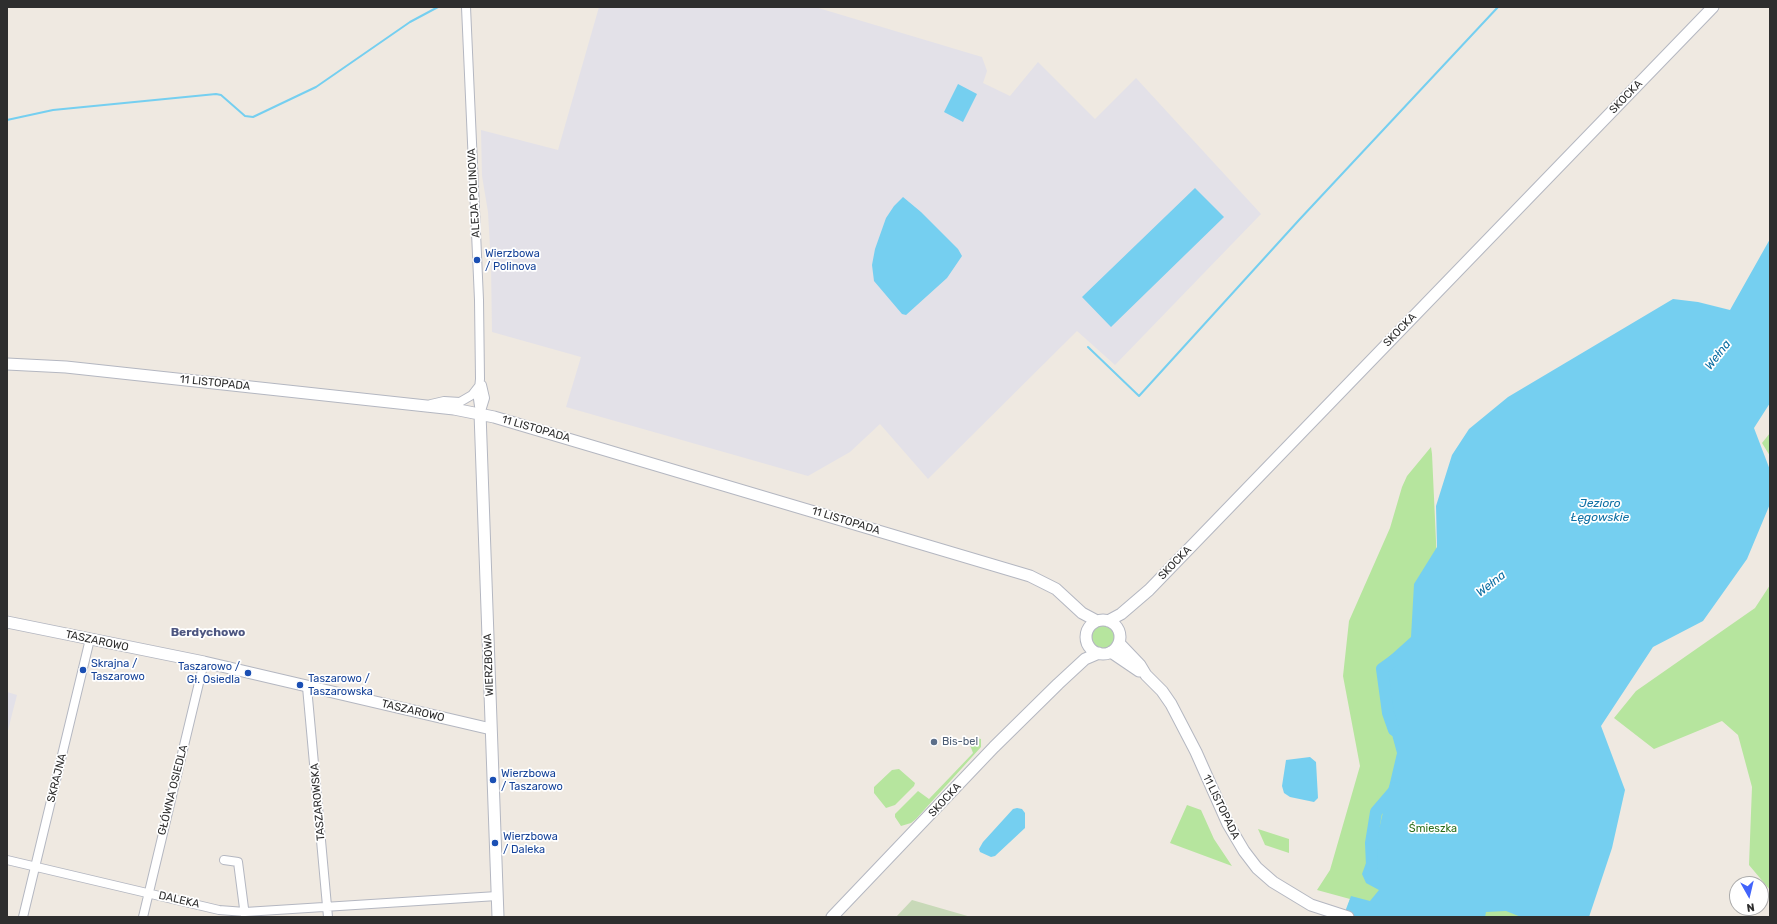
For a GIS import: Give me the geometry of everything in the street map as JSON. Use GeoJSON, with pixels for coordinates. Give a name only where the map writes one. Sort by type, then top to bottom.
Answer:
{"type":"FeatureCollection","features":[{"type":"Feature","properties":{"kind":"main road","name":"SKOCKA"},"geometry":{"type":"LineString","coordinates":[[1119,632],[1127,616],[1149,590],[1713,7]]}},
{"type":"Feature","properties":{"kind":"main road","name":"11 LISTOPADA"},"geometry":{"type":"LineString","coordinates":[[7,364],[66,367],[424,406],[480,414],[1030,576],[1056,589],[1082,613],[1103,621]]}},
{"type":"Feature","properties":{"kind":"main road","name":"WIERZBOWA"},"geometry":{"type":"LineString","coordinates":[[480,414],[498,917]]}},
{"type":"Feature","properties":{"kind":"main road","name":"11 LISTOPADA"},"geometry":{"type":"LineString","coordinates":[[1046,583],[1081,620],[1087,637]]}},
{"type":"Feature","properties":{"kind":"main road","name":"SKOCKA"},"geometry":{"type":"LineString","coordinates":[[1103,621],[1121,614],[1149,590]]}},
{"type":"Feature","properties":{"kind":"main road"},"geometry":{"type":"LineString","coordinates":[[1103,621],[1117,627],[1119,632],[1119,643],[1111,652],[1099,653],[1090,647],[1087,637],[1089,627],[1103,621]]}},
{"type":"Feature","properties":{"kind":"main road","name":"TASZAROWO"},"geometry":{"type":"LineString","coordinates":[[7,622],[204,662],[491,729]]}},
{"type":"Feature","properties":{"kind":"main road","name":"SKOCKA"},"geometry":{"type":"LineString","coordinates":[[1058,684],[1083,652],[1087,637]]}},
{"type":"Feature","properties":{"kind":"main road","name":"11 LISTOPADA"},"geometry":{"type":"LineString","coordinates":[[1119,643],[1140,665],[1146,676]]}},
{"type":"Feature","properties":{"kind":"main road","name":"11 LISTOPADA"},"geometry":{"type":"LineString","coordinates":[[1111,652],[1146,676],[1162,691],[1171,704],[1196,752],[1228,824],[1244,851],[1258,868],[1273,882],[1311,905],[1348,917]]}},
{"type":"Feature","properties":{"kind":"main road","name":"SKOCKA"},"geometry":{"type":"LineString","coordinates":[[832,917],[994,747],[1085,659],[1099,653]]}},
{"type":"Feature","properties":{"kind":"street","name":"ALEJA POLINOVA"},"geometry":{"type":"LineString","coordinates":[[466,7],[479,300],[480,383],[485,398],[480,414]]}},
{"type":"Feature","properties":{"kind":"street"},"geometry":{"type":"LineString","coordinates":[[424,406],[444,401],[460,402],[472,394],[480,383]]}},
{"type":"Feature","properties":{"kind":"street","name":"SKRAJNA"},"geometry":{"type":"LineString","coordinates":[[23,917],[90,639]]}},
{"type":"Feature","properties":{"kind":"street","name":"GŁÓWNA OSIEDLA"},"geometry":{"type":"LineString","coordinates":[[143,917],[204,662]]}},
{"type":"Feature","properties":{"kind":"street","name":"TASZAROWSKA"},"geometry":{"type":"LineString","coordinates":[[307,687],[328,917]]}},
{"type":"Feature","properties":{"kind":"street","name":"DALEKA"},"geometry":{"type":"LineString","coordinates":[[7,860],[245,915],[327,907],[497,896]]}},
{"type":"Feature","properties":{"kind":"street"},"geometry":{"type":"LineString","coordinates":[[224,860],[238,862],[245,915]]}},
{"type":"Feature","properties":{"kind":"shaded area"},"geometry":{"type":"Polygon","coordinates":[[[599,7],[815,7],[982,57],[987,71],[983,83],[1010,96],[1038,62],[1095,119],[1136,78],[1261,214],[1115,365],[1077,331],[928,479],[880,424],[850,452],[808,476],[566,407],[581,357],[492,332],[491,265],[488,212],[482,176],[481,130],[558,150],[599,7]]]}},
{"type":"Feature","properties":{"kind":"shaded area"},"geometry":{"type":"Polygon","coordinates":[[[7,692],[17,695],[7,734],[7,692]]]}},
{"type":"Feature","properties":{"kind":"green space"},"geometry":{"type":"Polygon","coordinates":[[[1770,433],[1770,456],[1762,443],[1770,433]]]}},
{"type":"Feature","properties":{"kind":"green space","name":"Śmieszka"},"geometry":{"type":"Polygon","coordinates":[[[1431,447],[1437,563],[1557,917],[1344,917],[1350,899],[1317,890],[1330,870],[1360,766],[1343,676],[1349,621],[1390,528],[1402,487],[1407,476],[1431,447]]]}},
{"type":"Feature","properties":{"kind":"green space"},"geometry":{"type":"Polygon","coordinates":[[[1770,585],[1770,890],[1769,876],[1758,876],[1749,865],[1752,787],[1738,735],[1722,721],[1654,749],[1614,718],[1636,691],[1755,608],[1770,585]]]}},
{"type":"Feature","properties":{"kind":"green space"},"geometry":{"type":"Polygon","coordinates":[[[1103,625],[1112,628],[1115,637],[1112,646],[1103,649],[1094,646],[1091,637],[1094,628],[1103,625]]]}},
{"type":"Feature","properties":{"kind":"green space"},"geometry":{"type":"Polygon","coordinates":[[[976,738],[981,739],[981,747],[916,819],[911,823],[901,826],[895,817],[895,814],[918,791],[929,799],[973,753],[970,745],[976,738]]]}},
{"type":"Feature","properties":{"kind":"green space"},"geometry":{"type":"Polygon","coordinates":[[[899,769],[915,783],[914,786],[895,805],[886,808],[874,793],[874,787],[892,770],[899,769]]]}},
{"type":"Feature","properties":{"kind":"green space"},"geometry":{"type":"Polygon","coordinates":[[[1187,805],[1201,810],[1214,839],[1232,866],[1170,843],[1187,805]]]}},
{"type":"Feature","properties":{"kind":"green space"},"geometry":{"type":"Polygon","coordinates":[[[1258,829],[1289,839],[1289,853],[1265,845],[1258,829]]]}},
{"type":"Feature","properties":{"kind":"green space"},"geometry":{"type":"Polygon","coordinates":[[[912,900],[971,917],[896,917],[912,900]]]}},
{"type":"Feature","properties":{"kind":"water"},"geometry":{"type":"Polygon","coordinates":[[[958,84],[977,94],[963,122],[944,112],[958,84]]]}},
{"type":"Feature","properties":{"kind":"water"},"geometry":{"type":"Polygon","coordinates":[[[1195,188],[1224,217],[1111,327],[1082,297],[1195,188]]]}},
{"type":"Feature","properties":{"kind":"water"},"geometry":{"type":"Polygon","coordinates":[[[903,197],[921,212],[958,249],[962,256],[947,278],[906,315],[902,314],[874,281],[872,265],[875,249],[886,218],[894,206],[903,197]]]}},
{"type":"Feature","properties":{"kind":"water","name":"Jezioro Łęgowskie"},"geometry":{"type":"Polygon","coordinates":[[[1770,239],[1770,403],[1754,428],[1770,470],[1770,504],[1747,559],[1703,621],[1653,647],[1601,726],[1625,790],[1612,848],[1589,917],[1521,917],[1506,911],[1486,912],[1485,917],[1343,917],[1351,896],[1370,901],[1379,890],[1366,883],[1362,874],[1380,825],[1397,753],[1391,731],[1382,663],[1411,637],[1414,584],[1437,547],[1436,506],[1452,455],[1469,429],[1508,397],[1673,299],[1698,302],[1730,310],[1770,239]]]}},
{"type":"Feature","properties":{"kind":"water"},"geometry":{"type":"Polygon","coordinates":[[[1310,757],[1316,762],[1318,798],[1314,802],[1290,797],[1284,793],[1282,786],[1286,760],[1310,757]]]}},
{"type":"Feature","properties":{"kind":"water"},"geometry":{"type":"Polygon","coordinates":[[[1013,809],[1022,809],[1025,813],[1025,828],[995,856],[991,857],[980,852],[979,849],[983,842],[1013,809]]]}},
{"type":"Feature","properties":{"kind":"waterway"},"geometry":{"type":"LineString","coordinates":[[7,120],[53,110],[216,94],[221,95],[245,116],[253,117],[316,87],[410,22],[438,7]]}},
{"type":"Feature","properties":{"kind":"waterway"},"geometry":{"type":"LineString","coordinates":[[1088,347],[1139,396],[1299,220],[1498,7]]}},
{"type":"Feature","properties":{"kind":"waterway","name":"Wełna"},"geometry":{"type":"LineString","coordinates":[[1394,730],[1388,713],[1382,669],[1396,659]]}},
{"type":"Feature","properties":{"kind":"waterway","name":"Wełna"},"geometry":{"type":"LineString","coordinates":[[1372,866],[1371,843],[1376,812],[1395,788]]}},
{"type":"Feature","properties":{"kind":"place","name":"Wierzbowa / Polinova"},"geometry":{"type":"Point","coordinates":[477,260]}},
{"type":"Feature","properties":{"kind":"place","name":"Skrajna / Taszarowo"},"geometry":{"type":"Point","coordinates":[83,670]}},
{"type":"Feature","properties":{"kind":"place","name":"Taszarowo / Gł. Osiedla"},"geometry":{"type":"Point","coordinates":[248,673]}},
{"type":"Feature","properties":{"kind":"place","name":"Taszarowo / Taszarowska"},"geometry":{"type":"Point","coordinates":[300,685]}},
{"type":"Feature","properties":{"kind":"place","name":"Bis-bel"},"geometry":{"type":"Point","coordinates":[934,742]}},
{"type":"Feature","properties":{"kind":"place","name":"Wierzbowa / Taszarowo"},"geometry":{"type":"Point","coordinates":[493,780]}},
{"type":"Feature","properties":{"kind":"place","name":"Wierzbowa / Daleka"},"geometry":{"type":"Point","coordinates":[495,843]}},
{"type":"Feature","properties":{"kind":"district","name":"Berdychowo"},"geometry":{"type":"Point","coordinates":[208,633]}}]}
